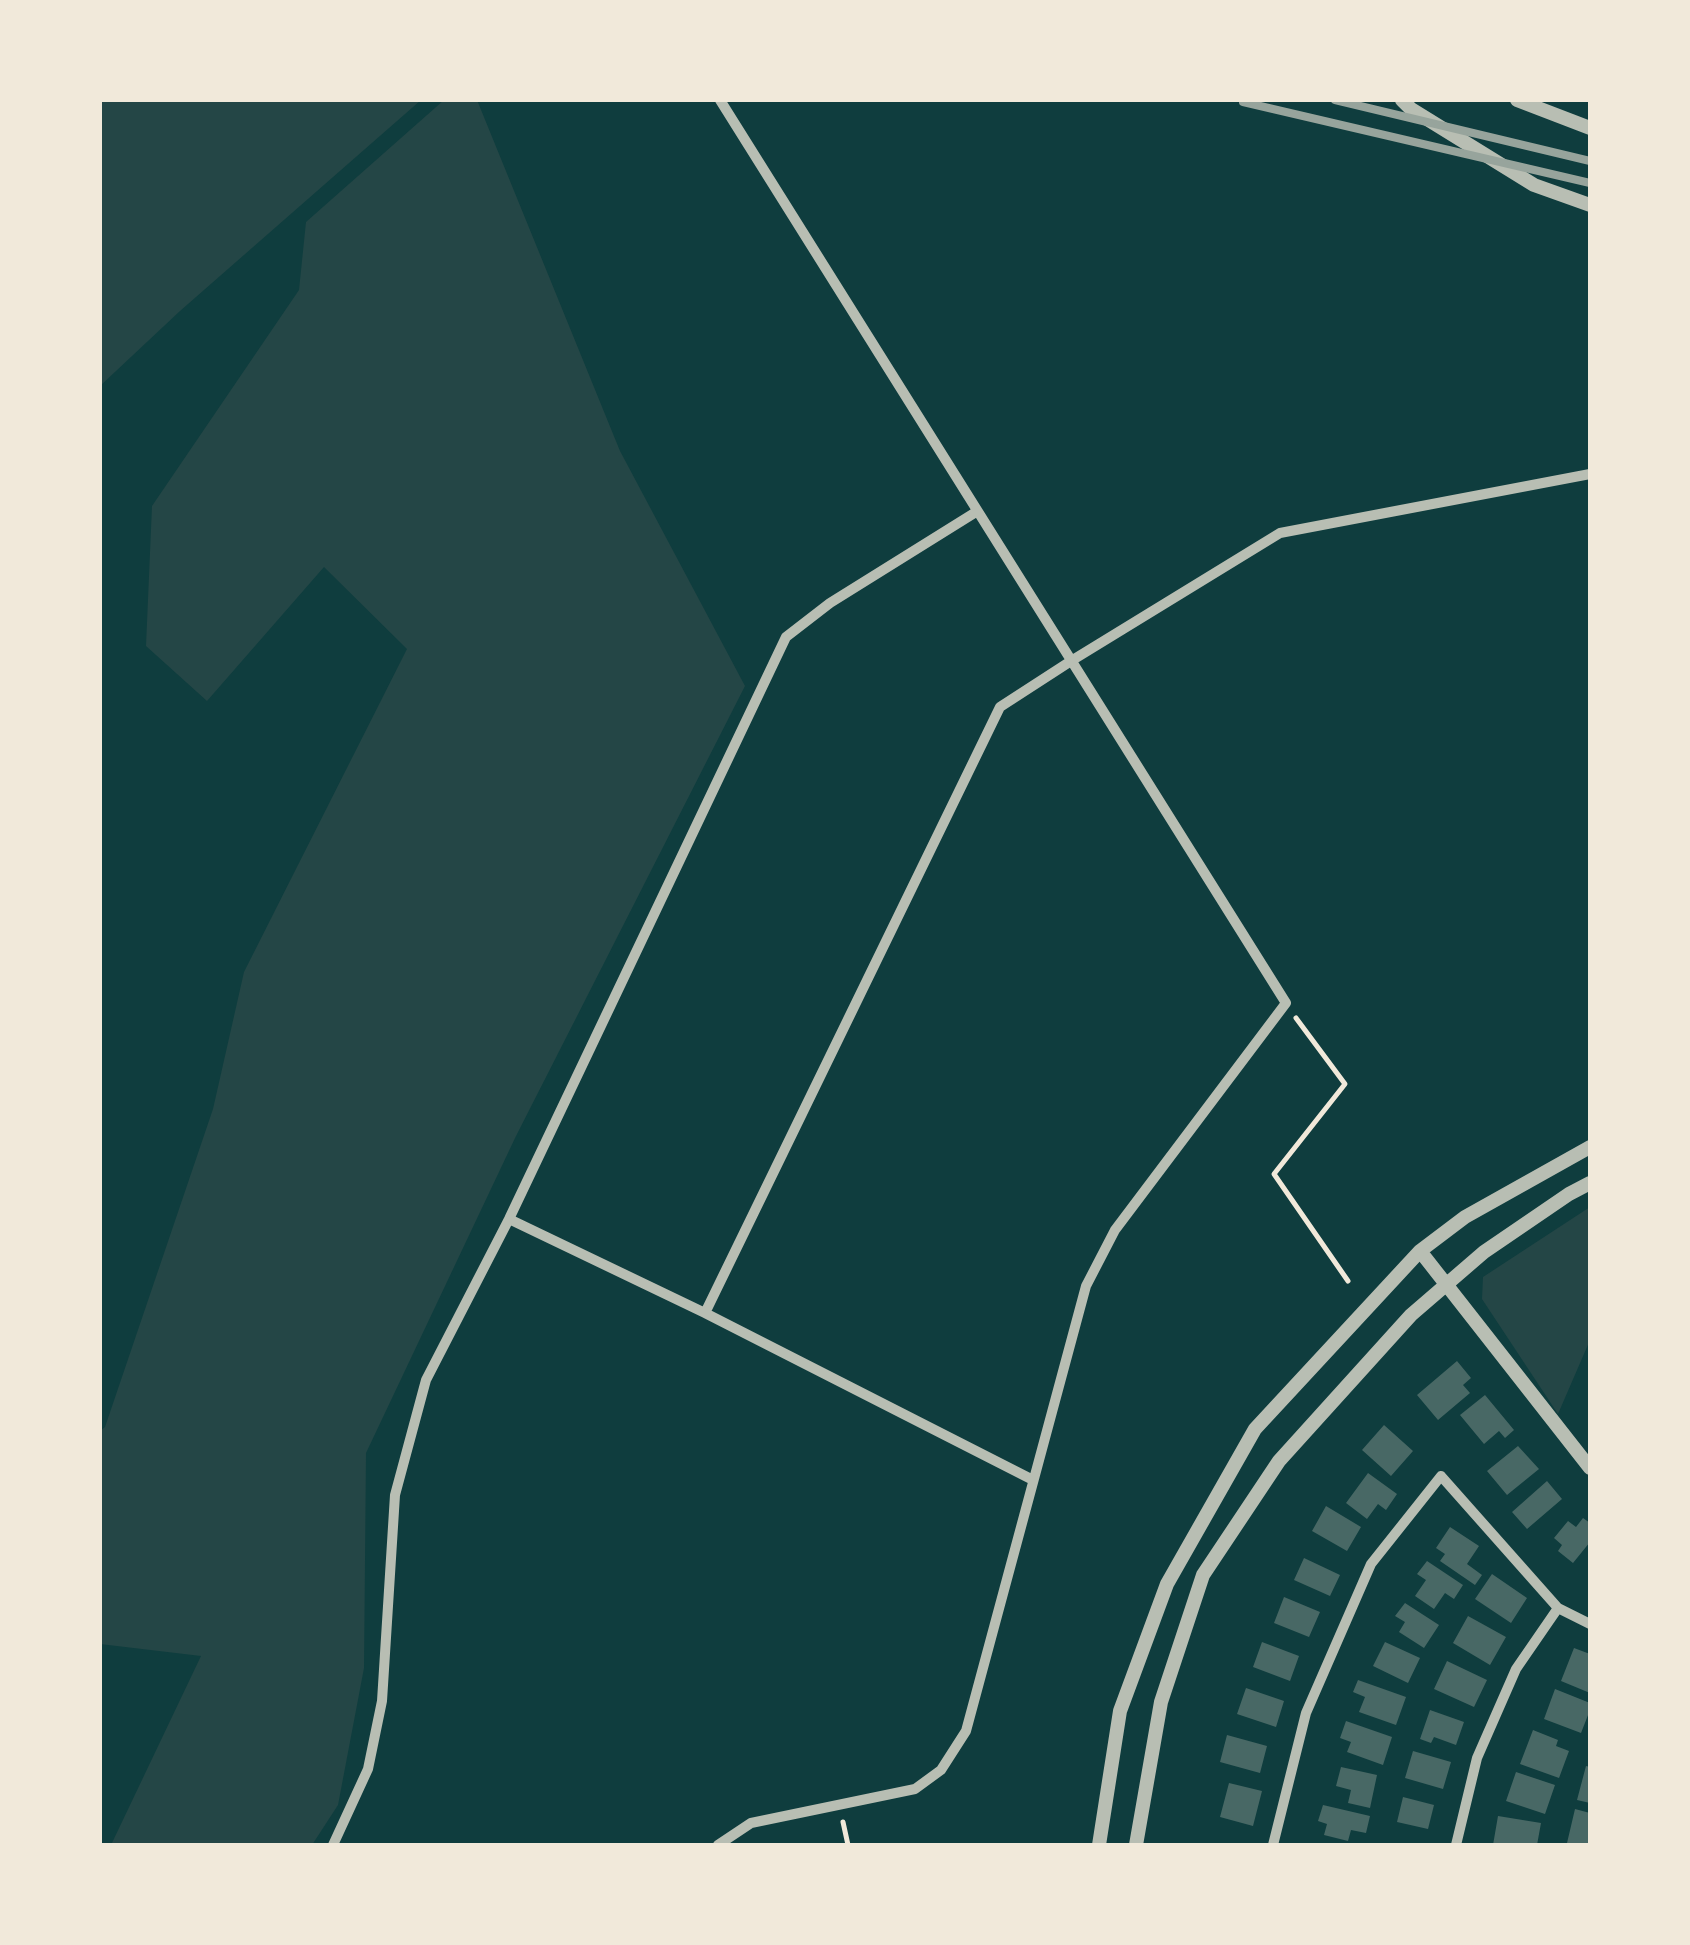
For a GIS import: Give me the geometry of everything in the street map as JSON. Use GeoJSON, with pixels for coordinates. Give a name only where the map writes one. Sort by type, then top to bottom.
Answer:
{"type":"FeatureCollection","features":[{"type":"Feature","properties":{"kind":"street"},"geometry":{"type":"LineString","coordinates":[[718,1845],[750,1824],[914,1789],[941,1770],[966,1731],[1086,1286],[1115,1230],[1286,1003],[720,100]]}},
{"type":"Feature","properties":{"kind":"street"},"geometry":{"type":"LineString","coordinates":[[1402,100],[1534,185],[1590,205]]}},
{"type":"Feature","properties":{"kind":"street"},"geometry":{"type":"LineString","coordinates":[[1517,100],[1590,128]]}},
{"type":"Feature","properties":{"kind":"street"},"geometry":{"type":"LineString","coordinates":[[705,1313],[1000,708],[1280,533],[1590,474]]}},
{"type":"Feature","properties":{"kind":"street"},"geometry":{"type":"LineString","coordinates":[[333,1845],[368,1770],[382,1701],[395,1495],[426,1380],[509,1219],[786,638],[830,603],[976,512]]}},
{"type":"Feature","properties":{"kind":"street"},"geometry":{"type":"LineString","coordinates":[[1099,1845],[1120,1711],[1167,1584],[1254,1430],[1420,1250],[1466,1216],[1590,1147]]}},
{"type":"Feature","properties":{"kind":"street"},"geometry":{"type":"LineString","coordinates":[[1136,1845],[1161,1702],[1203,1575],[1279,1460],[1411,1315],[1484,1252],[1590,1184]]}},
{"type":"Feature","properties":{"kind":"street"},"geometry":{"type":"LineString","coordinates":[[509,1219],[705,1313],[1033,1480]]}},
{"type":"Feature","properties":{"kind":"street"},"geometry":{"type":"LineString","coordinates":[[1420,1250],[1590,1468]]}},
{"type":"Feature","properties":{"kind":"street"},"geometry":{"type":"LineString","coordinates":[[1274,1845],[1306,1713],[1371,1564],[1440,1476],[1558,1608],[1590,1624]]}},
{"type":"Feature","properties":{"kind":"street"},"geometry":{"type":"LineString","coordinates":[[1456,1845],[1477,1758],[1516,1669],[1558,1608]]}},
{"type":"Feature","properties":{"kind":"path"},"geometry":{"type":"LineString","coordinates":[[1286,1003],[1345,1084],[1274,1174],[1348,1281]]}},
{"type":"Feature","properties":{"kind":"shaded area"},"geometry":{"type":"Polygon","coordinates":[[[100,100],[421,100],[100,386],[100,100]]]}},
{"type":"Feature","properties":{"kind":"shaded area"},"geometry":{"type":"Polygon","coordinates":[[[444,100],[477,100],[620,451],[745,686],[516,1136],[366,1453],[364,1668],[338,1805],[312,1845],[111,1845],[201,1656],[100,1644],[100,1431],[105,1427],[213,1109],[244,972],[407,649],[324,567],[207,701],[146,646],[152,506],[299,290],[306,222],[444,100]]]}},
{"type":"Feature","properties":{"kind":"shaded area"},"geometry":{"type":"Polygon","coordinates":[[[1590,1207],[1590,1340],[1558,1414],[1482,1299],[1483,1277],[1590,1207]]]}},
{"type":"Feature","properties":{"kind":"building"},"geometry":{"type":"Polygon","coordinates":[[[1457,1361],[1471,1378],[1463,1385],[1470,1393],[1438,1420],[1417,1395],[1457,1361]]]}},
{"type":"Feature","properties":{"kind":"building"},"geometry":{"type":"Polygon","coordinates":[[[1485,1395],[1514,1430],[1505,1438],[1499,1431],[1484,1444],[1460,1415],[1485,1395]]]}},
{"type":"Feature","properties":{"kind":"building"},"geometry":{"type":"Polygon","coordinates":[[[1384,1425],[1413,1451],[1391,1476],[1362,1450],[1384,1425]]]}},
{"type":"Feature","properties":{"kind":"building"},"geometry":{"type":"Polygon","coordinates":[[[1518,1446],[1539,1469],[1507,1495],[1487,1471],[1518,1446]]]}},
{"type":"Feature","properties":{"kind":"building"},"geometry":{"type":"Polygon","coordinates":[[[1368,1473],[1397,1494],[1386,1510],[1378,1504],[1367,1519],[1346,1503],[1368,1473]]]}},
{"type":"Feature","properties":{"kind":"building"},"geometry":{"type":"Polygon","coordinates":[[[1547,1481],[1562,1499],[1527,1529],[1512,1512],[1547,1481]]]}},
{"type":"Feature","properties":{"kind":"building"},"geometry":{"type":"Polygon","coordinates":[[[1326,1506],[1361,1527],[1347,1551],[1312,1531],[1326,1506]]]}},
{"type":"Feature","properties":{"kind":"building"},"geometry":{"type":"Polygon","coordinates":[[[1583,1518],[1590,1523],[1590,1542],[1573,1563],[1558,1551],[1562,1545],[1554,1538],[1568,1521],[1576,1527],[1583,1518]]]}},
{"type":"Feature","properties":{"kind":"building"},"geometry":{"type":"Polygon","coordinates":[[[1450,1527],[1479,1546],[1467,1564],[1482,1575],[1475,1585],[1440,1561],[1445,1554],[1436,1548],[1450,1527]]]}},
{"type":"Feature","properties":{"kind":"building"},"geometry":{"type":"Polygon","coordinates":[[[1304,1558],[1340,1575],[1330,1596],[1294,1580],[1304,1558]]]}},
{"type":"Feature","properties":{"kind":"building"},"geometry":{"type":"Polygon","coordinates":[[[1427,1561],[1463,1585],[1454,1599],[1445,1593],[1434,1609],[1415,1596],[1426,1580],[1417,1574],[1427,1561]]]}},
{"type":"Feature","properties":{"kind":"building"},"geometry":{"type":"Polygon","coordinates":[[[1492,1574],[1527,1598],[1511,1623],[1475,1599],[1492,1574]]]}},
{"type":"Feature","properties":{"kind":"building"},"geometry":{"type":"Polygon","coordinates":[[[1284,1597],[1320,1612],[1309,1637],[1274,1623],[1284,1597]]]}},
{"type":"Feature","properties":{"kind":"building"},"geometry":{"type":"Polygon","coordinates":[[[1405,1603],[1439,1625],[1424,1648],[1399,1632],[1405,1622],[1395,1616],[1405,1603]]]}},
{"type":"Feature","properties":{"kind":"building"},"geometry":{"type":"Polygon","coordinates":[[[1468,1616],[1506,1637],[1490,1665],[1453,1643],[1468,1616]]]}},
{"type":"Feature","properties":{"kind":"building"},"geometry":{"type":"Polygon","coordinates":[[[1262,1642],[1299,1656],[1290,1681],[1253,1667],[1262,1642]]]}},
{"type":"Feature","properties":{"kind":"building"},"geometry":{"type":"Polygon","coordinates":[[[1385,1642],[1420,1658],[1408,1683],[1373,1666],[1385,1642]]]}},
{"type":"Feature","properties":{"kind":"building"},"geometry":{"type":"Polygon","coordinates":[[[1574,1648],[1590,1654],[1590,1693],[1561,1681],[1574,1648]]]}},
{"type":"Feature","properties":{"kind":"building"},"geometry":{"type":"Polygon","coordinates":[[[1447,1661],[1487,1680],[1474,1707],[1434,1689],[1447,1661]]]}},
{"type":"Feature","properties":{"kind":"building"},"geometry":{"type":"Polygon","coordinates":[[[1358,1680],[1406,1697],[1396,1725],[1359,1712],[1365,1697],[1353,1692],[1358,1680]]]}},
{"type":"Feature","properties":{"kind":"building"},"geometry":{"type":"Polygon","coordinates":[[[1246,1688],[1284,1701],[1276,1727],[1237,1714],[1246,1688]]]}},
{"type":"Feature","properties":{"kind":"building"},"geometry":{"type":"Polygon","coordinates":[[[1555,1689],[1590,1703],[1581,1733],[1544,1719],[1555,1689]]]}},
{"type":"Feature","properties":{"kind":"building"},"geometry":{"type":"Polygon","coordinates":[[[1430,1710],[1464,1722],[1456,1745],[1434,1737],[1431,1743],[1420,1739],[1430,1710]]]}},
{"type":"Feature","properties":{"kind":"building"},"geometry":{"type":"Polygon","coordinates":[[[1346,1721],[1392,1737],[1383,1765],[1347,1752],[1351,1742],[1340,1738],[1346,1721]]]}},
{"type":"Feature","properties":{"kind":"building"},"geometry":{"type":"Polygon","coordinates":[[[1533,1730],[1558,1740],[1556,1746],[1569,1751],[1559,1778],[1520,1764],[1533,1730]]]}},
{"type":"Feature","properties":{"kind":"building"},"geometry":{"type":"Polygon","coordinates":[[[1227,1735],[1267,1746],[1260,1773],[1220,1762],[1227,1735]]]}},
{"type":"Feature","properties":{"kind":"building"},"geometry":{"type":"Polygon","coordinates":[[[1413,1751],[1451,1762],[1443,1789],[1405,1778],[1413,1751]]]}},
{"type":"Feature","properties":{"kind":"building"},"geometry":{"type":"Polygon","coordinates":[[[1586,1766],[1590,1767],[1590,1803],[1577,1800],[1586,1766]]]}},
{"type":"Feature","properties":{"kind":"building"},"geometry":{"type":"Polygon","coordinates":[[[1341,1767],[1377,1775],[1370,1808],[1348,1803],[1351,1790],[1336,1786],[1341,1767]]]}},
{"type":"Feature","properties":{"kind":"building"},"geometry":{"type":"Polygon","coordinates":[[[1516,1772],[1555,1785],[1545,1814],[1506,1801],[1516,1772]]]}},
{"type":"Feature","properties":{"kind":"building"},"geometry":{"type":"Polygon","coordinates":[[[1229,1783],[1262,1791],[1253,1826],[1220,1817],[1229,1783]]]}},
{"type":"Feature","properties":{"kind":"building"},"geometry":{"type":"Polygon","coordinates":[[[1403,1797],[1434,1805],[1428,1829],[1397,1822],[1403,1797]]]}},
{"type":"Feature","properties":{"kind":"building"},"geometry":{"type":"Polygon","coordinates":[[[1323,1805],[1370,1816],[1366,1833],[1351,1830],[1348,1841],[1324,1835],[1327,1824],[1318,1821],[1323,1805]]]}},
{"type":"Feature","properties":{"kind":"building"},"geometry":{"type":"Polygon","coordinates":[[[1575,1809],[1590,1813],[1590,1845],[1567,1843],[1575,1809]]]}},
{"type":"Feature","properties":{"kind":"building"},"geometry":{"type":"Polygon","coordinates":[[[1498,1816],[1541,1823],[1537,1845],[1493,1845],[1498,1816]]]}},
{"type":"Feature","properties":{"kind":"railway"},"geometry":{"type":"LineString","coordinates":[[1335,100],[1590,161]]}},
{"type":"Feature","properties":{"kind":"railway"},"geometry":{"type":"LineString","coordinates":[[1243,102],[1590,183]]}}]}
